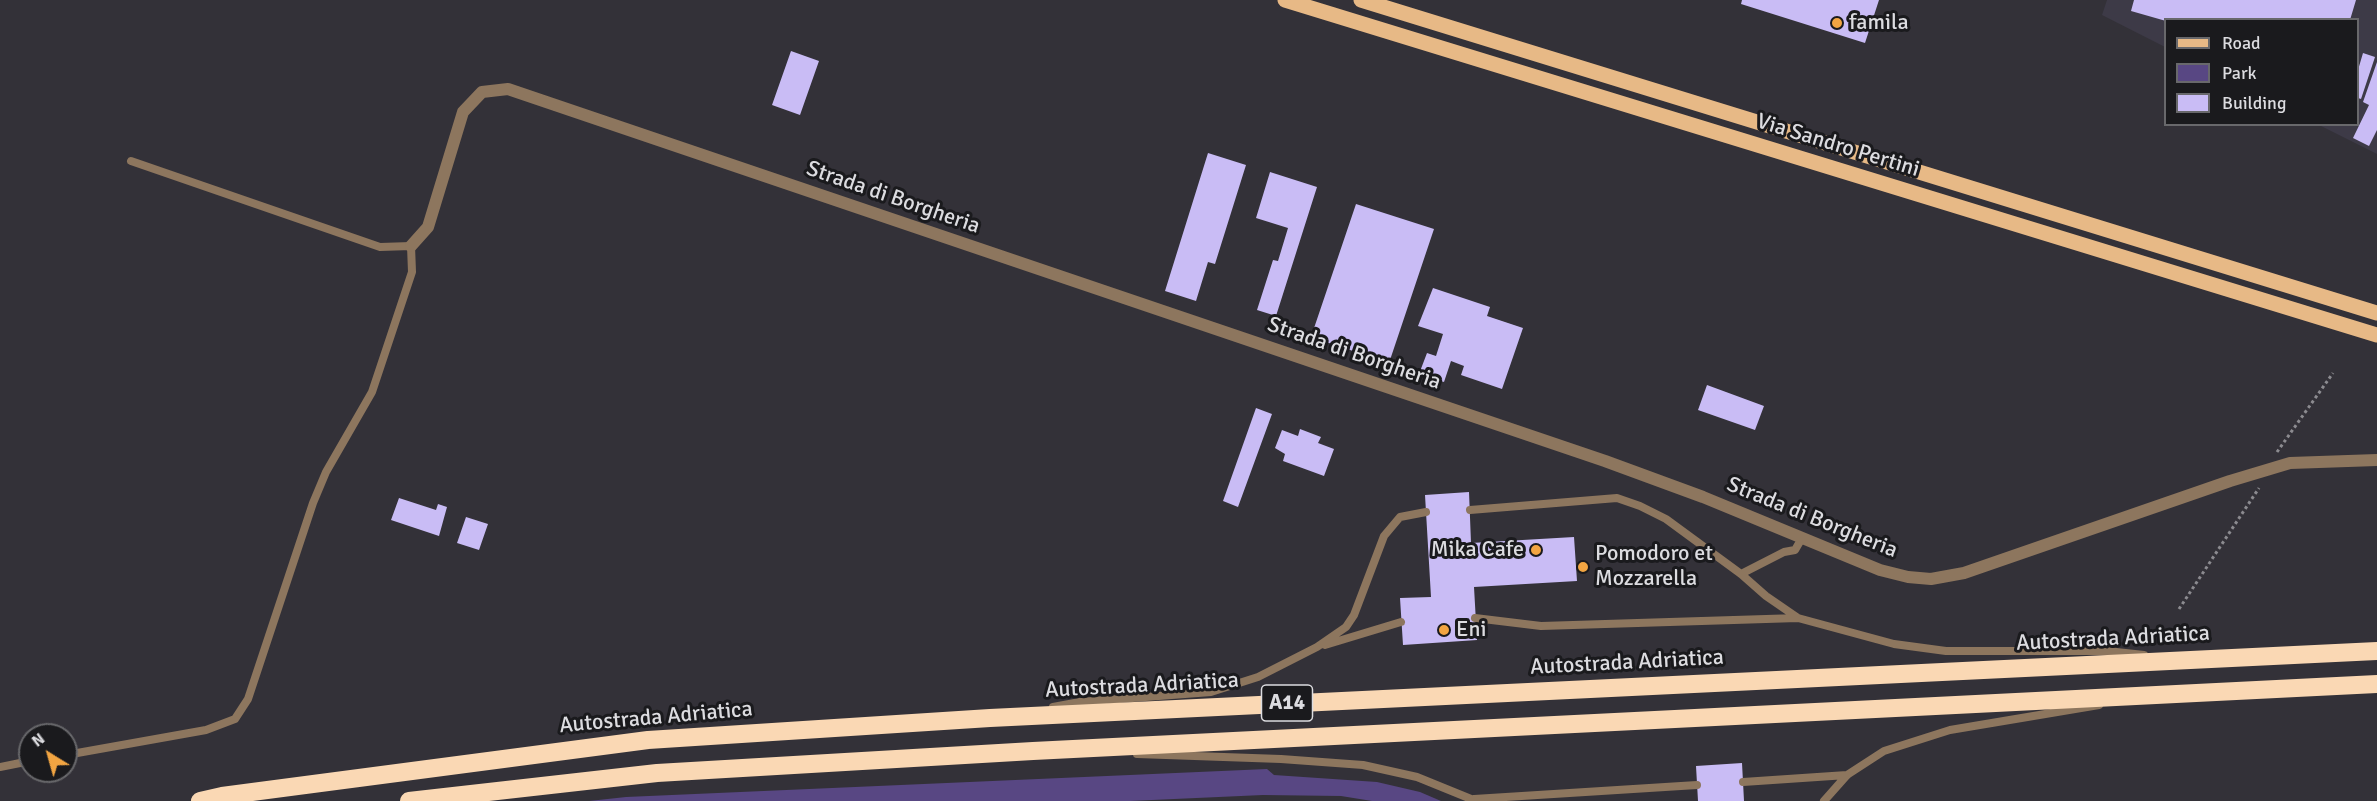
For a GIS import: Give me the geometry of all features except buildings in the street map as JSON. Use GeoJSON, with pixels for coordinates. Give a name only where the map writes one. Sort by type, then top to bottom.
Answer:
{"type":"FeatureCollection","features":[{"type":"Feature","properties":{"kind":"highway","name":"Autostrada Adriatica"},"geometry":{"type":"LineString","coordinates":[[200,801],[222,796],[648,740],[990,718],[2377,651]]}},
{"type":"Feature","properties":{"kind":"highway","name":"A14"},"geometry":{"type":"LineString","coordinates":[[409,801],[657,773],[1033,751],[2377,684]]}},
{"type":"Feature","properties":{"kind":"main road","name":"Via Sandro Pertini"},"geometry":{"type":"LineString","coordinates":[[1285,0],[2377,335]]}},
{"type":"Feature","properties":{"kind":"main road","name":"Via Sandro Pertini"},"geometry":{"type":"LineString","coordinates":[[1361,0],[2377,313]]}},
{"type":"Feature","properties":{"kind":"street","name":"Strada di Borgheria"},"geometry":{"type":"LineString","coordinates":[[411,246],[428,227],[463,112],[483,92],[508,89],[1605,461],[1703,497],[1880,570],[1908,577],[1931,579],[1964,573],[2290,463],[2315,460],[2377,460]]}},
{"type":"Feature","properties":{"kind":"lane"},"geometry":{"type":"LineString","coordinates":[[78,753],[206,729],[235,719],[248,699],[313,503],[326,472],[372,392],[412,272],[411,246],[380,247],[131,161]]}},
{"type":"Feature","properties":{"kind":"lane"},"geometry":{"type":"LineString","coordinates":[[1470,510],[1617,498],[1666,519],[1798,618]]}},
{"type":"Feature","properties":{"kind":"lane"},"geometry":{"type":"LineString","coordinates":[[990,718],[1080,702],[1211,692],[1258,677],[1317,647],[1346,627],[1354,615],[1384,536],[1400,517],[1426,512]]}},
{"type":"Feature","properties":{"kind":"lane"},"geometry":{"type":"LineString","coordinates":[[1741,574],[1784,552],[1795,550],[1802,538]]}},
{"type":"Feature","properties":{"kind":"lane"},"geometry":{"type":"LineString","coordinates":[[1475,618],[1541,626],[1798,618],[1894,644],[1946,651],[2107,651],[2190,660]]}},
{"type":"Feature","properties":{"kind":"lane"},"geometry":{"type":"LineString","coordinates":[[1317,647],[1401,622]]}},
{"type":"Feature","properties":{"kind":"lane"},"geometry":{"type":"LineString","coordinates":[[1824,801],[1847,776],[1884,751],[1950,730],[2081,710],[2132,696]]}},
{"type":"Feature","properties":{"kind":"lane"},"geometry":{"type":"LineString","coordinates":[[1033,751],[1281,759],[1363,765],[1417,777],[1475,800],[1697,785]]}},
{"type":"Feature","properties":{"kind":"lane"},"geometry":{"type":"LineString","coordinates":[[0,767],[18,763]]}},
{"type":"Feature","properties":{"kind":"lane"},"geometry":{"type":"LineString","coordinates":[[1743,782],[1847,776]]}},
{"type":"Feature","properties":{"kind":"path"},"geometry":{"type":"LineString","coordinates":[[2179,609],[2258,490],[2282,443],[2333,373]]}},
{"type":"Feature","properties":{"kind":"shaded area"},"geometry":{"type":"Polygon","coordinates":[[[2107,0],[2377,0],[2377,154],[2321,126],[2359,126],[2359,18],[2164,18],[2164,46],[2102,15],[2107,0]]]}},
{"type":"Feature","properties":{"kind":"green space"},"geometry":{"type":"Polygon","coordinates":[[[1267,769],[1274,775],[1377,782],[1420,792],[1441,801],[1372,801],[1341,796],[1263,795],[1130,801],[589,801],[626,797],[1267,769]]]}},
{"type":"Feature","properties":{"kind":"place","name":"famila"},"geometry":{"type":"Point","coordinates":[1837,23]}},
{"type":"Feature","properties":{"kind":"place","name":"Mika Cafe"},"geometry":{"type":"Point","coordinates":[1536,550]}},
{"type":"Feature","properties":{"kind":"place","name":"Pomodoro et Mozzarella"},"geometry":{"type":"Point","coordinates":[1583,567]}},
{"type":"Feature","properties":{"kind":"place","name":"Eni"},"geometry":{"type":"Point","coordinates":[1444,630]}}]}
